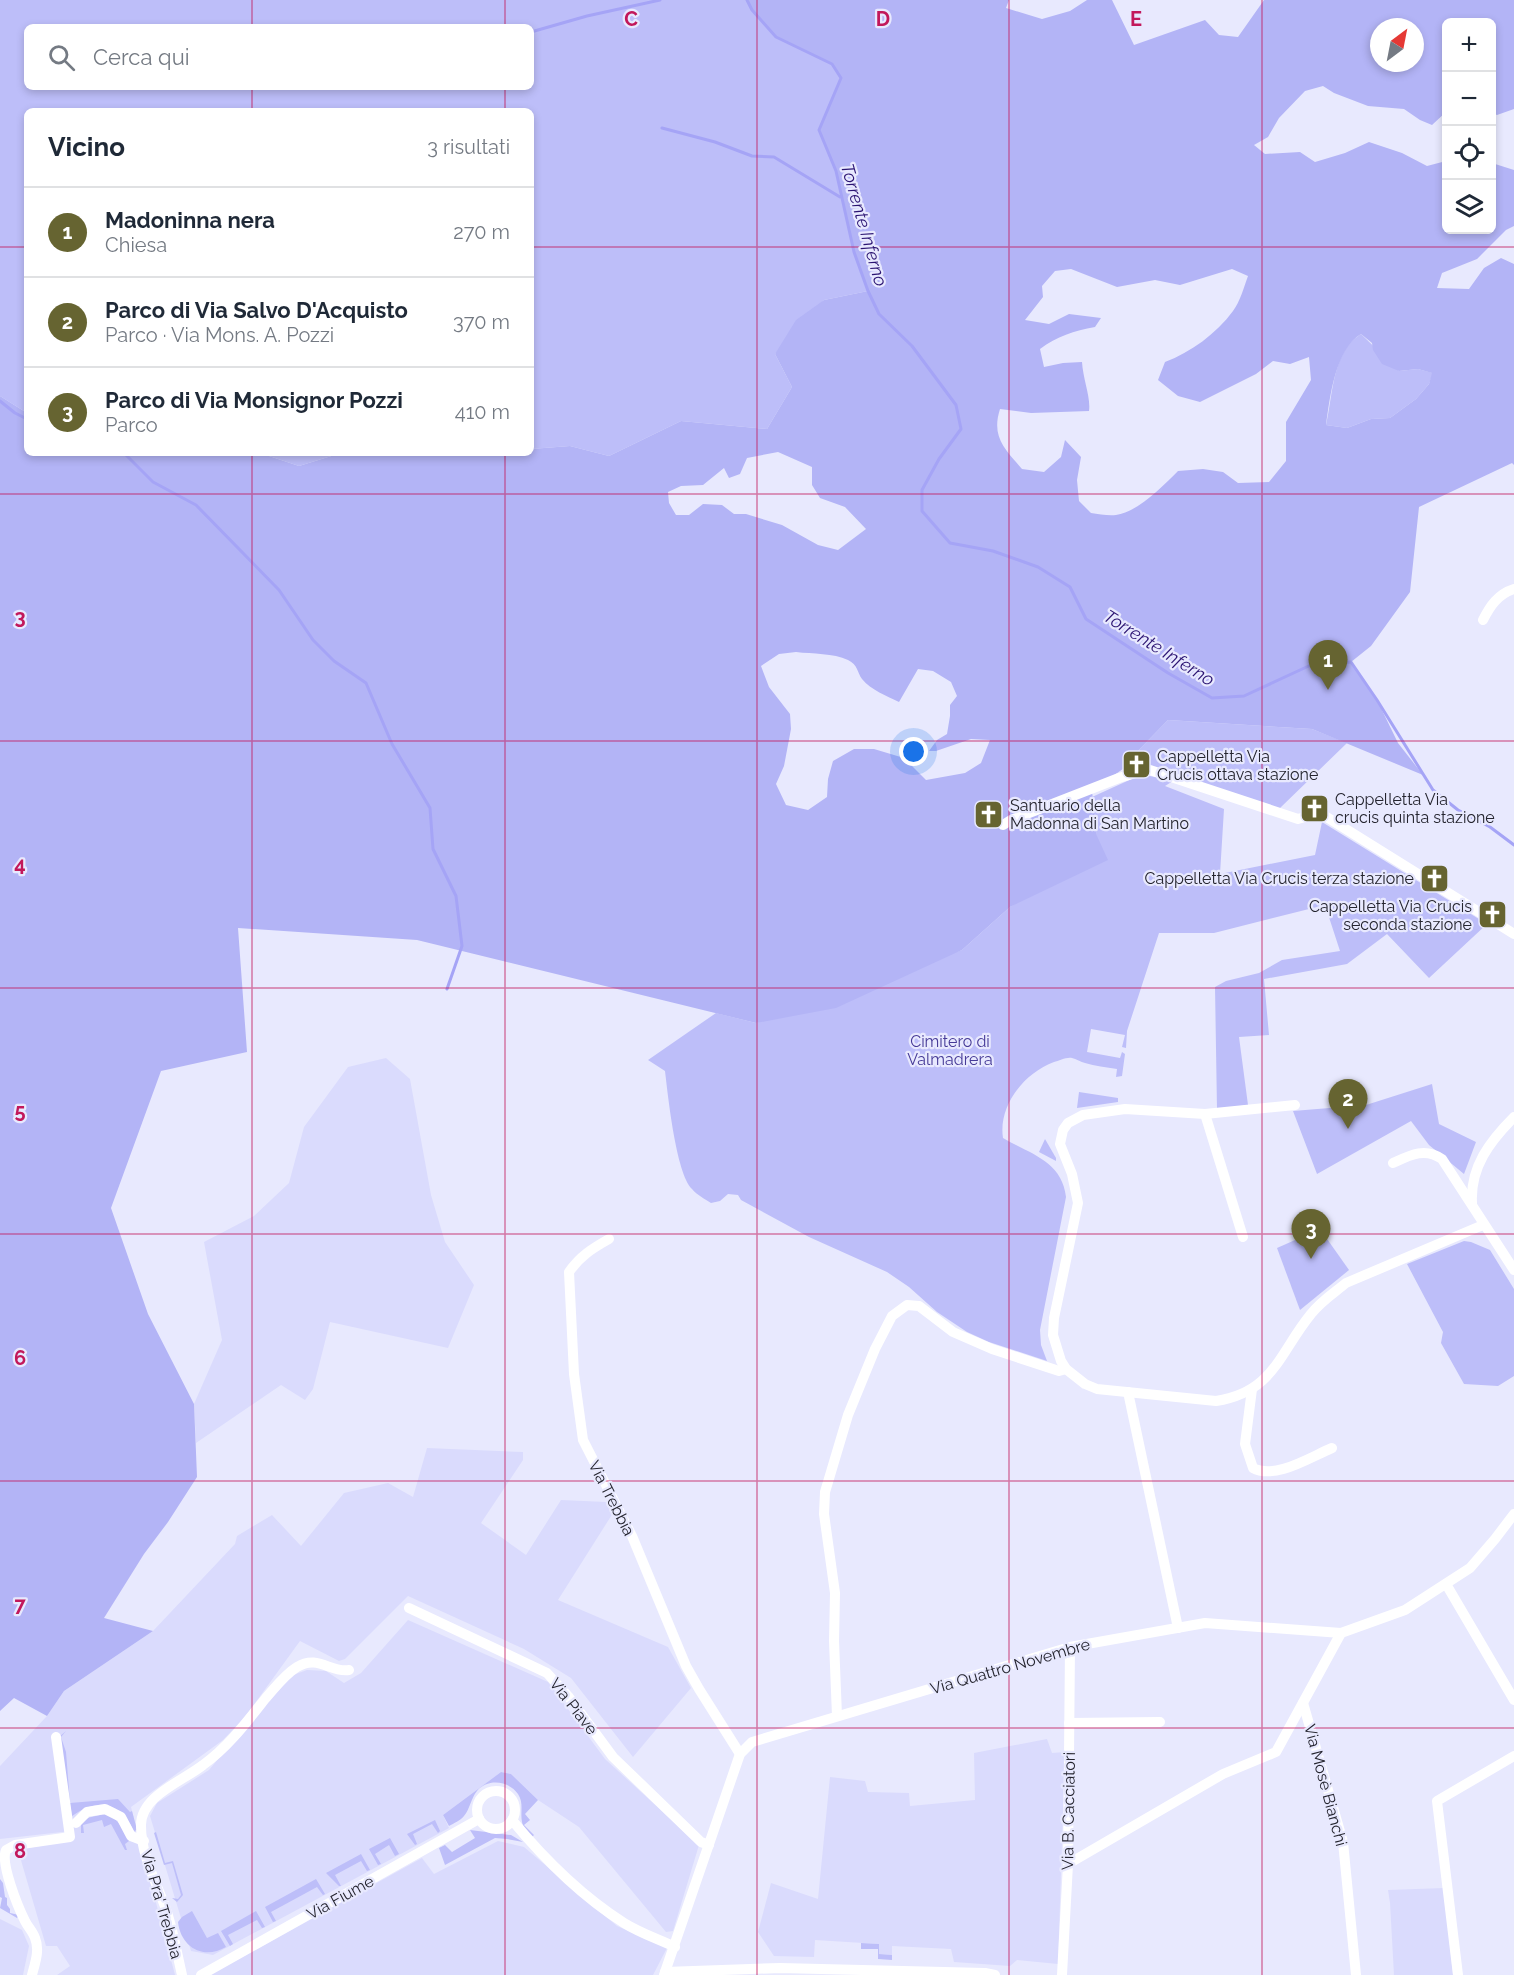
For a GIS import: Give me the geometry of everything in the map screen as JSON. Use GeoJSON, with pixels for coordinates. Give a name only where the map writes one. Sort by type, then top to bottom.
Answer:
{"type":"FeatureCollection","features":[{"type":"Feature","properties":{"kind":"street"},"geometry":{"type":"LineString","coordinates":[[1483,620],[1492,603],[1509,590],[1514,589]]}},
{"type":"Feature","properties":{"kind":"street"},"geometry":{"type":"LineString","coordinates":[[1003,825],[1119,778],[1150,770],[1298,819],[1312,815],[1325,816],[1514,934]]}},
{"type":"Feature","properties":{"kind":"street"},"geometry":{"type":"LineString","coordinates":[[1295,1105],[1205,1114],[1125,1109],[1083,1115],[1068,1123],[1063,1130],[1060,1144],[1072,1174],[1078,1203],[1054,1318],[1053,1335],[1061,1361],[1076,1378],[1097,1389],[1216,1401],[1233,1398],[1252,1389],[1270,1375],[1311,1314],[1340,1288],[1483,1225]]}},
{"type":"Feature","properties":{"kind":"street"},"geometry":{"type":"LineString","coordinates":[[1205,1114],[1243,1237]]}},
{"type":"Feature","properties":{"kind":"street"},"geometry":{"type":"LineString","coordinates":[[1472,1203],[1473,1178],[1479,1163],[1493,1138],[1514,1117]]}},
{"type":"Feature","properties":{"kind":"street"},"geometry":{"type":"LineString","coordinates":[[1393,1163],[1418,1153],[1431,1154],[1442,1159],[1514,1270]]}},
{"type":"Feature","properties":{"kind":"street"},"geometry":{"type":"LineString","coordinates":[[1454,1177],[1464,1181],[1473,1178]]}},
{"type":"Feature","properties":{"kind":"street","name":"Via Trebbia"},"geometry":{"type":"LineString","coordinates":[[609,1239],[587,1251],[569,1272],[574,1374],[583,1440],[632,1536],[686,1666],[740,1754]]}},
{"type":"Feature","properties":{"kind":"street"},"geometry":{"type":"LineString","coordinates":[[837,1716],[835,1593],[824,1514],[825,1492],[848,1415],[875,1349],[892,1316],[907,1305],[919,1306],[953,1332],[992,1349],[1059,1371],[1066,1369]]}},
{"type":"Feature","properties":{"kind":"street"},"geometry":{"type":"LineString","coordinates":[[1252,1389],[1245,1444],[1253,1468],[1268,1473],[1281,1470],[1332,1448]]}},
{"type":"Feature","properties":{"kind":"street"},"geometry":{"type":"LineString","coordinates":[[1128,1392],[1178,1628]]}},
{"type":"Feature","properties":{"kind":"street","name":"Via Quattro Novembre"},"geometry":{"type":"LineString","coordinates":[[740,1754],[752,1742],[1070,1647],[1205,1623],[1341,1633],[1405,1611],[1470,1568],[1514,1514]]}},
{"type":"Feature","properties":{"kind":"street"},"geometry":{"type":"LineString","coordinates":[[1446,1584],[1514,1700]]}},
{"type":"Feature","properties":{"kind":"street","name":"Via Piave"},"geometry":{"type":"LineString","coordinates":[[409,1608],[547,1673],[568,1696],[613,1757],[701,1842],[709,1845]]}},
{"type":"Feature","properties":{"kind":"street"},"geometry":{"type":"LineString","coordinates":[[1068,1864],[1223,1774],[1276,1752],[1341,1633]]}},
{"type":"Feature","properties":{"kind":"street","name":"Via B. Cacciatori"},"geometry":{"type":"LineString","coordinates":[[1062,1975],[1068,1864],[1070,1647]]}},
{"type":"Feature","properties":{"kind":"street","name":"Via Pra' Trebbia"},"geometry":{"type":"LineString","coordinates":[[182,1975],[166,1911],[148,1862],[141,1825],[154,1798],[204,1765],[237,1734],[281,1681],[298,1666],[314,1662],[329,1665],[341,1671],[349,1670]]}},
{"type":"Feature","properties":{"kind":"street","name":"Via Mosè Bianchi"},"geometry":{"type":"LineString","coordinates":[[1303,1703],[1343,1842],[1356,1975]]}},
{"type":"Feature","properties":{"kind":"street"},"geometry":{"type":"LineString","coordinates":[[1069,1723],[1160,1722]]}},
{"type":"Feature","properties":{"kind":"street"},"geometry":{"type":"LineString","coordinates":[[32,1975],[37,1952],[35,1938],[15,1898],[3,1856],[6,1850],[15,1845],[70,1838],[56,1737]]}},
{"type":"Feature","properties":{"kind":"street"},"geometry":{"type":"LineString","coordinates":[[740,1754],[664,1974],[780,1968],[995,1975]]}},
{"type":"Feature","properties":{"kind":"street"},"geometry":{"type":"LineString","coordinates":[[1458,1975],[1437,1801],[1514,1756]]}},
{"type":"Feature","properties":{"kind":"street"},"geometry":{"type":"LineString","coordinates":[[498,1790],[512,1798],[515,1812],[512,1820],[500,1828],[491,1828],[478,1819],[476,1812],[479,1800],[491,1791],[498,1790]]}},
{"type":"Feature","properties":{"kind":"street"},"geometry":{"type":"LineString","coordinates":[[76,1823],[87,1812],[105,1809],[121,1817],[131,1836],[144,1841]]}},
{"type":"Feature","properties":{"kind":"street","name":"Via Fiume"},"geometry":{"type":"LineString","coordinates":[[201,1975],[478,1819]]}},
{"type":"Feature","properties":{"kind":"street"},"geometry":{"type":"LineString","coordinates":[[512,1820],[542,1856],[583,1894],[626,1924],[675,1947]]}},
{"type":"Feature","properties":{"kind":"shaded area"},"geometry":{"type":"Polygon","coordinates":[[[748,0],[1009,0],[1006,8],[1042,19],[1070,11],[1087,0],[1112,0],[1134,45],[1205,20],[1219,35],[1238,37],[1264,0],[1514,0],[1514,109],[1496,115],[1496,18],[1442,18],[1442,116],[1432,125],[1404,109],[1368,106],[1334,93],[1323,86],[1305,91],[1279,118],[1268,137],[1254,145],[1265,154],[1300,152],[1315,162],[1345,153],[1369,142],[1402,153],[1427,166],[1442,162],[1442,234],[1496,234],[1496,164],[1514,170],[1514,226],[1506,230],[1477,259],[1442,273],[1437,288],[1469,289],[1484,268],[1501,258],[1514,264],[1514,465],[1512,463],[1419,507],[1410,592],[1371,646],[1351,662],[1377,700],[1398,743],[1423,775],[1312,729],[1168,720],[1131,758],[1127,766],[1092,791],[1097,836],[1108,860],[1010,907],[962,950],[836,1008],[756,1023],[417,940],[238,928],[247,1052],[161,1071],[111,1208],[148,1314],[194,1404],[197,1477],[144,1554],[104,1618],[153,1631],[64,1691],[47,1716],[14,1698],[0,1711],[0,396],[24,411],[24,456],[269,456],[299,466],[331,456],[534,456],[534,449],[570,446],[609,456],[681,421],[767,429],[792,387],[775,354],[796,320],[824,300],[868,291],[854,252],[836,171],[819,130],[841,78],[832,64],[776,37],[752,10],[748,0]],[[1071,269],[1055,271],[1042,286],[1043,297],[1025,320],[1049,324],[1069,314],[1101,318],[1095,327],[1066,335],[1040,349],[1044,367],[1082,362],[1089,411],[1031,413],[1000,409],[997,427],[1005,449],[1022,469],[1044,472],[1061,457],[1065,440],[1081,457],[1077,480],[1079,501],[1091,513],[1116,515],[1133,509],[1158,491],[1178,471],[1203,469],[1223,472],[1238,483],[1269,482],[1286,461],[1286,422],[1311,380],[1309,357],[1290,364],[1273,361],[1256,374],[1200,402],[1178,396],[1158,380],[1165,362],[1202,341],[1233,311],[1248,276],[1232,269],[1180,285],[1155,280],[1117,287],[1071,269]],[[1361,334],[1345,351],[1335,375],[1326,425],[1347,428],[1371,419],[1390,418],[1416,399],[1429,384],[1432,373],[1418,369],[1399,371],[1382,364],[1373,350],[1372,343],[1361,334]],[[778,452],[747,458],[740,474],[729,478],[724,468],[703,485],[681,486],[668,492],[669,503],[676,515],[689,515],[703,504],[722,505],[734,514],[746,514],[782,525],[818,545],[838,550],[866,529],[845,507],[820,498],[812,485],[812,467],[778,452]],[[796,652],[779,654],[761,666],[769,687],[790,714],[791,729],[784,766],[776,784],[786,805],[808,810],[827,797],[828,779],[833,761],[854,749],[874,749],[904,758],[926,780],[965,773],[981,763],[990,740],[971,739],[936,751],[929,751],[937,740],[947,734],[950,705],[957,696],[951,682],[933,671],[918,669],[899,702],[870,686],[862,679],[854,664],[848,660],[823,654],[796,652]]]}},
{"type":"Feature","properties":{"kind":"shaded area"},"geometry":{"type":"Polygon","coordinates":[[[386,1058],[410,1079],[431,1195],[445,1242],[474,1285],[448,1348],[330,1322],[313,1389],[305,1400],[281,1385],[196,1443],[194,1404],[222,1340],[204,1242],[254,1216],[289,1183],[304,1127],[348,1067],[386,1058]]]}},
{"type":"Feature","properties":{"kind":"shaded area"},"geometry":{"type":"Polygon","coordinates":[[[427,1448],[523,1452],[523,1460],[481,1523],[526,1555],[561,1500],[606,1502],[613,1513],[558,1600],[668,1647],[691,1688],[633,1757],[571,1678],[524,1649],[408,1596],[345,1659],[339,1661],[300,1641],[245,1717],[223,1740],[131,1807],[175,1975],[57,1975],[70,1966],[57,1946],[46,1946],[18,1850],[72,1840],[71,1831],[0,1839],[0,1766],[47,1716],[64,1691],[153,1631],[235,1544],[237,1536],[272,1515],[301,1546],[344,1493],[388,1483],[413,1497],[427,1448]]]}},
{"type":"Feature","properties":{"kind":"shaded area"},"geometry":{"type":"Polygon","coordinates":[[[408,1620],[548,1682],[605,1759],[699,1845],[673,1931],[666,1932],[579,1827],[538,1800],[511,1774],[501,1772],[443,1815],[449,1828],[213,1955],[191,1951],[150,1816],[157,1803],[209,1770],[268,1699],[293,1675],[307,1670],[326,1671],[344,1683],[361,1673],[408,1620]]]}},
{"type":"Feature","properties":{"kind":"shaded area"},"geometry":{"type":"Polygon","coordinates":[[[1047,1739],[1052,1753],[1065,1752],[1058,1964],[1017,1960],[1010,1966],[954,1962],[951,1949],[892,1946],[892,1955],[879,1954],[879,1944],[815,1940],[814,1957],[774,1956],[758,1932],[771,1883],[818,1899],[830,1777],[865,1781],[868,1792],[909,1793],[910,1806],[975,1800],[974,1753],[1047,1739]]]}},
{"type":"Feature","properties":{"kind":"shaded area"},"geometry":{"type":"Polygon","coordinates":[[[498,1841],[524,1847],[617,1926],[667,1948],[653,1975],[210,1975],[422,1858],[434,1874],[498,1841]]]}},
{"type":"Feature","properties":{"kind":"shaded area"},"geometry":{"type":"Polygon","coordinates":[[[1444,1888],[1453,1975],[1394,1975],[1388,1890],[1444,1888]]]}},
{"type":"Feature","properties":{"kind":"shaded area"},"geometry":{"type":"Polygon","coordinates":[[[0,1919],[22,1930],[29,1946],[23,1975],[0,1975],[0,1919]]]}},
{"type":"Feature","properties":{"kind":"green space"},"geometry":{"type":"Polygon","coordinates":[[[0,0],[748,0],[752,10],[776,37],[832,64],[841,78],[819,130],[836,171],[854,252],[868,291],[824,300],[775,354],[792,387],[767,429],[681,421],[609,456],[570,446],[534,449],[534,108],[24,108],[24,411],[0,396],[0,0]]]}},
{"type":"Feature","properties":{"kind":"green space"},"geometry":{"type":"Polygon","coordinates":[[[1361,334],[1399,371],[1418,369],[1433,373],[1429,384],[1416,399],[1390,418],[1371,419],[1347,428],[1326,425],[1339,363],[1351,342],[1361,334]]]}},
{"type":"Feature","properties":{"kind":"green space"},"geometry":{"type":"Polygon","coordinates":[[[269,456],[331,456],[299,466],[269,456]]]}},
{"type":"Feature","properties":{"kind":"green space"},"geometry":{"type":"Polygon","coordinates":[[[1168,720],[1312,729],[1347,743],[1279,809],[1147,767],[1127,766],[1131,758],[1168,720]]]}},
{"type":"Feature","properties":{"kind":"green space","name":"Cimitero di Valmadrera"},"geometry":{"type":"Polygon","coordinates":[[[1150,776],[1173,781],[1165,786],[1224,809],[1220,874],[1315,855],[1322,822],[1487,924],[1429,978],[1387,934],[1347,964],[1264,979],[1269,1035],[1239,1037],[1248,1105],[1217,1109],[1215,987],[1226,981],[1259,973],[1282,960],[1340,951],[1325,905],[1214,933],[1159,933],[1127,1031],[1126,1048],[1122,1047],[1125,1035],[1091,1029],[1087,1052],[1120,1058],[1122,1052],[1125,1054],[1122,1076],[1116,1077],[1117,1069],[1072,1058],[1054,1062],[1023,1082],[1015,1092],[1005,1114],[1003,1138],[1034,1154],[1051,1167],[1063,1185],[1066,1197],[1040,1330],[1041,1345],[1047,1361],[989,1342],[967,1332],[937,1312],[909,1287],[887,1272],[809,1237],[741,1200],[738,1195],[728,1194],[720,1201],[711,1203],[692,1189],[686,1180],[677,1151],[665,1071],[648,1060],[716,1013],[756,1023],[962,950],[1010,907],[1033,894],[1097,836],[1092,797],[1136,777],[1150,776]]]}},
{"type":"Feature","properties":{"kind":"green space"},"geometry":{"type":"Polygon","coordinates":[[[1432,1084],[1439,1124],[1476,1142],[1464,1174],[1429,1145],[1411,1121],[1317,1174],[1293,1111],[1366,1105],[1432,1084]]]}},
{"type":"Feature","properties":{"kind":"green space"},"geometry":{"type":"Polygon","coordinates":[[[1079,1092],[1118,1098],[1118,1102],[1077,1108],[1079,1092]]]}},
{"type":"Feature","properties":{"kind":"green space"},"geometry":{"type":"Polygon","coordinates":[[[1045,1139],[1056,1158],[1056,1161],[1039,1152],[1045,1139]]]}},
{"type":"Feature","properties":{"kind":"green space"},"geometry":{"type":"Polygon","coordinates":[[[1320,1229],[1349,1270],[1300,1310],[1277,1248],[1320,1229]]]}},
{"type":"Feature","properties":{"kind":"green space"},"geometry":{"type":"Polygon","coordinates":[[[1464,1241],[1490,1250],[1514,1289],[1514,1376],[1498,1386],[1464,1384],[1441,1343],[1443,1332],[1407,1264],[1464,1241]]]}},
{"type":"Feature","properties":{"kind":"green space"},"geometry":{"type":"Polygon","coordinates":[[[66,1731],[61,1737],[66,1752],[70,1803],[118,1799],[130,1812],[132,1811],[137,1830],[134,1831],[115,1808],[108,1806],[91,1806],[72,1816],[59,1737],[66,1731]]]}},
{"type":"Feature","properties":{"kind":"green space"},"geometry":{"type":"Polygon","coordinates":[[[501,1772],[511,1774],[538,1800],[525,1814],[530,1820],[524,1825],[534,1835],[532,1837],[523,1824],[521,1801],[518,1794],[509,1786],[498,1783],[487,1784],[477,1791],[464,1816],[449,1826],[443,1815],[501,1772]]]}},
{"type":"Feature","properties":{"kind":"green space"},"geometry":{"type":"Polygon","coordinates":[[[105,1814],[117,1821],[122,1828],[129,1841],[125,1844],[127,1850],[111,1824],[104,1827],[102,1820],[83,1825],[84,1833],[81,1833],[81,1824],[87,1818],[105,1814]]]}},
{"type":"Feature","properties":{"kind":"green space"},"geometry":{"type":"Polygon","coordinates":[[[435,1820],[440,1831],[438,1833],[432,1824],[413,1834],[417,1844],[415,1845],[407,1834],[435,1820]]]}},
{"type":"Feature","properties":{"kind":"green space"},"geometry":{"type":"Polygon","coordinates":[[[470,1830],[511,1835],[523,1842],[495,1838],[445,1865],[439,1848],[445,1845],[452,1852],[475,1838],[470,1830]]]}},
{"type":"Feature","properties":{"kind":"green space"},"geometry":{"type":"Polygon","coordinates":[[[156,1832],[165,1863],[173,1861],[183,1895],[177,1902],[172,1898],[178,1899],[181,1895],[172,1863],[164,1865],[154,1833],[156,1832]]]}},
{"type":"Feature","properties":{"kind":"green space"},"geometry":{"type":"Polygon","coordinates":[[[390,1838],[399,1854],[395,1856],[389,1845],[375,1854],[381,1864],[378,1865],[369,1849],[390,1838]]]}},
{"type":"Feature","properties":{"kind":"green space"},"geometry":{"type":"Polygon","coordinates":[[[361,1854],[370,1870],[367,1871],[361,1861],[335,1875],[341,1886],[326,1873],[361,1854]]]}},
{"type":"Feature","properties":{"kind":"green space"},"geometry":{"type":"Polygon","coordinates":[[[0,1879],[10,1913],[19,1915],[17,1918],[0,1908],[2,1898],[0,1897],[0,1879]]]}},
{"type":"Feature","properties":{"kind":"green space"},"geometry":{"type":"Polygon","coordinates":[[[316,1879],[325,1894],[323,1895],[317,1887],[271,1912],[276,1921],[273,1922],[265,1907],[316,1879]]]}},
{"type":"Feature","properties":{"kind":"green space"},"geometry":{"type":"Polygon","coordinates":[[[192,1911],[207,1938],[218,1933],[226,1947],[218,1951],[202,1952],[189,1945],[180,1931],[178,1922],[192,1911]]]}},
{"type":"Feature","properties":{"kind":"green space"},"geometry":{"type":"Polygon","coordinates":[[[256,1911],[265,1927],[262,1928],[257,1920],[228,1935],[233,1944],[230,1946],[221,1931],[256,1911]]]}},
{"type":"Feature","properties":{"kind":"green space"},"geometry":{"type":"Polygon","coordinates":[[[861,1943],[879,1944],[879,1954],[892,1955],[892,1960],[878,1959],[878,1949],[861,1949],[861,1943]]]}},
{"type":"Feature","properties":{"kind":"waterway"},"geometry":{"type":"LineString","coordinates":[[534,31],[587,16],[660,0]]}},
{"type":"Feature","properties":{"kind":"waterway","name":"Torrente Inferno"},"geometry":{"type":"LineString","coordinates":[[747,0],[752,10],[776,37],[832,64],[841,78],[819,130],[836,171],[854,252],[879,314],[912,346],[956,405],[961,429],[939,459],[922,490],[922,511],[950,543],[993,551],[1038,567],[1070,587],[1086,619],[1168,673],[1212,698],[1244,696],[1313,664],[1351,662],[1433,790],[1458,810],[1490,827],[1514,845]]}},
{"type":"Feature","properties":{"kind":"waterway"},"geometry":{"type":"LineString","coordinates":[[662,128],[715,142],[752,156],[774,157],[840,197]]}},
{"type":"Feature","properties":{"kind":"waterway"},"geometry":{"type":"LineString","coordinates":[[0,401],[24,418]]}},
{"type":"Feature","properties":{"kind":"waterway"},"geometry":{"type":"LineString","coordinates":[[127,456],[153,482],[196,505],[279,590],[313,640],[334,661],[366,683],[392,744],[430,808],[433,849],[456,896],[462,946],[447,989]]}},
{"type":"Feature","properties":{"kind":"place","name":"Madoninna nera"},"geometry":{"type":"Point","coordinates":[1328,690]}},
{"type":"Feature","properties":{"kind":"place","name":"Cappelletta Via Crucis ottava stazione"},"geometry":{"type":"Point","coordinates":[1136,765]}},
{"type":"Feature","properties":{"kind":"place","name":"Cappelletta Via crucis quinta stazione"},"geometry":{"type":"Point","coordinates":[1314,808]}},
{"type":"Feature","properties":{"kind":"place","name":"Santuario della Madonna di San Martino"},"geometry":{"type":"Point","coordinates":[989,814]}},
{"type":"Feature","properties":{"kind":"place","name":"Cappelletta Via Crucis terza stazione"},"geometry":{"type":"Point","coordinates":[1435,878]}},
{"type":"Feature","properties":{"kind":"place","name":"Cappelletta Via Crucis seconda stazione"},"geometry":{"type":"Point","coordinates":[1493,915]}},
{"type":"Feature","properties":{"kind":"place","name":"Parco di Via Salvo D'Acquisto"},"geometry":{"type":"Point","coordinates":[1348,1129]}},
{"type":"Feature","properties":{"kind":"place","name":"Parco di Via Monsignor Pozzi"},"geometry":{"type":"Point","coordinates":[1311,1259]}}]}
